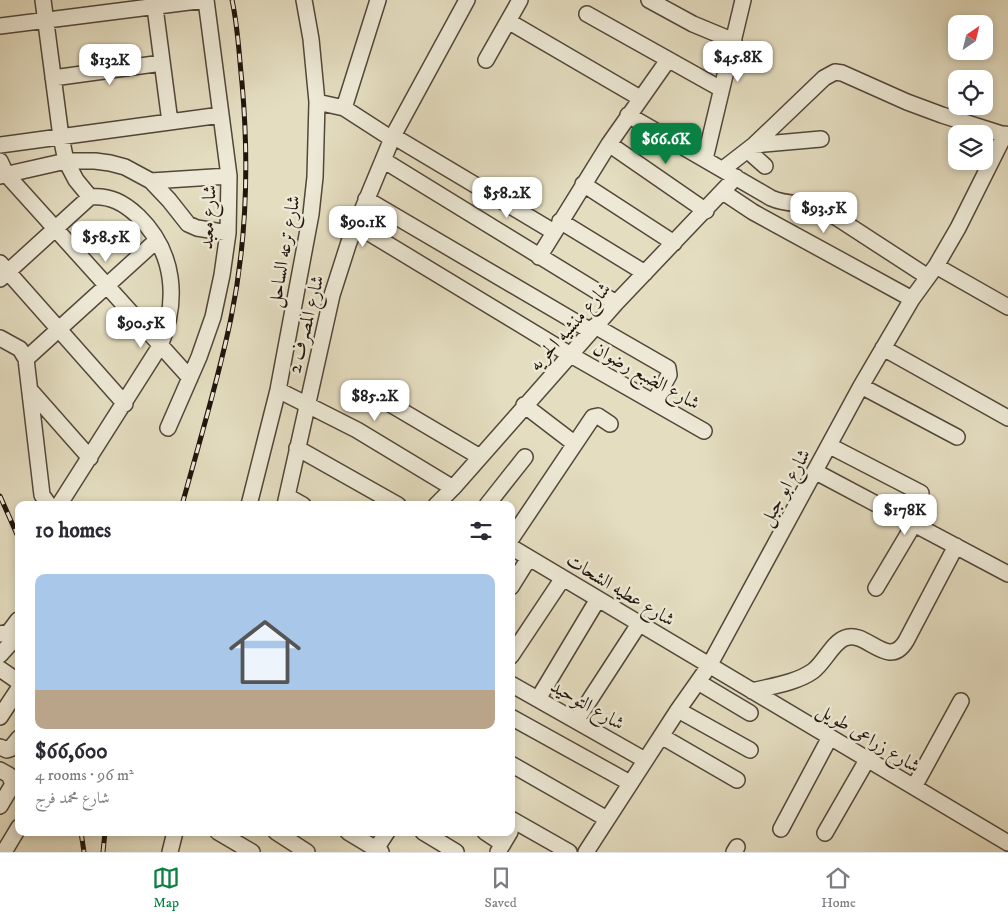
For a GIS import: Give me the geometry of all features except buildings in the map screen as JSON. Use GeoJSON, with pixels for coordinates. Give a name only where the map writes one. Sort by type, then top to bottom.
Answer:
{"type":"FeatureCollection","features":[{"type":"Feature","properties":{"kind":"street"},"geometry":{"type":"LineString","coordinates":[[43,0],[61,137],[66,161],[76,180],[90,196],[109,198],[126,206],[143,221],[157,240],[168,268],[172,297],[166,331],[160,346],[125,404],[62,501]]}},
{"type":"Feature","properties":{"kind":"street"},"geometry":{"type":"LineString","coordinates":[[0,26],[154,3],[206,0]]}},
{"type":"Feature","properties":{"kind":"street","name":"شارع معبد"},"geometry":{"type":"LineString","coordinates":[[168,428],[206,337],[222,275],[228,233],[229,176],[206,0]]}},
{"type":"Feature","properties":{"kind":"street","name":"شارع ترعه الساحل"},"geometry":{"type":"LineString","coordinates":[[250,501],[278,390],[311,214],[315,177],[317,102],[311,39],[304,0]]}},
{"type":"Feature","properties":{"kind":"street"},"geometry":{"type":"LineString","coordinates":[[344,108],[378,0]]}},
{"type":"Feature","properties":{"kind":"street","name":"شارع المصرف 2"},"geometry":{"type":"LineString","coordinates":[[286,501],[332,295],[356,225],[392,137],[467,0]]}},
{"type":"Feature","properties":{"kind":"street"},"geometry":{"type":"LineString","coordinates":[[486,60],[520,0]]}},
{"type":"Feature","properties":{"kind":"street"},"geometry":{"type":"LineString","coordinates":[[649,0],[693,24],[734,41]]}},
{"type":"Feature","properties":{"kind":"street"},"geometry":{"type":"LineString","coordinates":[[705,159],[743,0]]}},
{"type":"Feature","properties":{"kind":"street"},"geometry":{"type":"LineString","coordinates":[[154,3],[170,122]]}},
{"type":"Feature","properties":{"kind":"street"},"geometry":{"type":"LineString","coordinates":[[587,14],[721,89]]}},
{"type":"Feature","properties":{"kind":"street"},"geometry":{"type":"LineString","coordinates":[[508,20],[640,98]]}},
{"type":"Feature","properties":{"kind":"street"},"geometry":{"type":"LineString","coordinates":[[539,257],[609,144],[668,60]]}},
{"type":"Feature","properties":{"kind":"street"},"geometry":{"type":"LineString","coordinates":[[53,78],[162,63]]}},
{"type":"Feature","properties":{"kind":"street"},"geometry":{"type":"LineString","coordinates":[[723,169],[751,148],[824,78],[835,72],[842,73],[924,109],[1007,135]]}},
{"type":"Feature","properties":{"kind":"street"},"geometry":{"type":"LineString","coordinates":[[317,102],[344,108],[392,137],[645,273]]}},
{"type":"Feature","properties":{"kind":"street"},"geometry":{"type":"LineString","coordinates":[[0,145],[221,115]]}},
{"type":"Feature","properties":{"kind":"street"},"geometry":{"type":"LineString","coordinates":[[628,115],[780,202],[788,204],[807,203],[825,210],[932,271],[1008,307]]}},
{"type":"Feature","properties":{"kind":"street","name":"شارع ابو جبل"},"geometry":{"type":"LineString","coordinates":[[586,852],[678,710],[710,666],[861,386],[912,299],[932,271],[958,228],[1007,135]]}},
{"type":"Feature","properties":{"kind":"street"},"geometry":{"type":"LineString","coordinates":[[751,148],[821,139]]}},
{"type":"Feature","properties":{"kind":"street"},"geometry":{"type":"LineString","coordinates":[[609,144],[706,210]]}},
{"type":"Feature","properties":{"kind":"street"},"geometry":{"type":"LineString","coordinates":[[751,148],[765,166]]}},
{"type":"Feature","properties":{"kind":"street"},"geometry":{"type":"LineString","coordinates":[[2,170],[66,161],[95,160],[110,163],[132,170],[152,181],[188,224],[196,228],[228,233]]}},
{"type":"Feature","properties":{"kind":"street"},"geometry":{"type":"LineString","coordinates":[[383,160],[616,303]]}},
{"type":"Feature","properties":{"kind":"street"},"geometry":{"type":"LineString","coordinates":[[2,170],[190,378]]}},
{"type":"Feature","properties":{"kind":"street"},"geometry":{"type":"LineString","coordinates":[[152,181],[229,176]]}},
{"type":"Feature","properties":{"kind":"street","name":"شارع منشيه الحريه"},"geometry":{"type":"LineString","coordinates":[[441,501],[569,354],[736,177]]}},
{"type":"Feature","properties":{"kind":"street"},"geometry":{"type":"LineString","coordinates":[[583,184],[674,243]]}},
{"type":"Feature","properties":{"kind":"street"},"geometry":{"type":"LineString","coordinates":[[723,192],[753,212],[912,299]]}},
{"type":"Feature","properties":{"kind":"street"},"geometry":{"type":"LineString","coordinates":[[90,196],[55,229],[3,271],[59,329],[125,404]]}},
{"type":"Feature","properties":{"kind":"street"},"geometry":{"type":"LineString","coordinates":[[366,199],[593,329],[668,368],[669,375],[654,402]]}},
{"type":"Feature","properties":{"kind":"street","name":"شارع الضبع رضوان"},"geometry":{"type":"LineString","coordinates":[[356,225],[569,354],[704,430]]}},
{"type":"Feature","properties":{"kind":"street"},"geometry":{"type":"LineString","coordinates":[[26,359],[157,240]]}},
{"type":"Feature","properties":{"kind":"street"},"geometry":{"type":"LineString","coordinates":[[0,338],[20,349],[26,359],[42,495],[46,501]]}},
{"type":"Feature","properties":{"kind":"street"},"geometry":{"type":"LineString","coordinates":[[883,348],[1008,418]]}},
{"type":"Feature","properties":{"kind":"street"},"geometry":{"type":"LineString","coordinates":[[861,386],[957,438]]}},
{"type":"Feature","properties":{"kind":"street"},"geometry":{"type":"LineString","coordinates":[[30,390],[90,458]]}},
{"type":"Feature","properties":{"kind":"street"},"geometry":{"type":"LineString","coordinates":[[278,390],[373,439],[453,488]]}},
{"type":"Feature","properties":{"kind":"street"},"geometry":{"type":"LineString","coordinates":[[385,401],[480,457]]}},
{"type":"Feature","properties":{"kind":"street"},"geometry":{"type":"LineString","coordinates":[[524,405],[574,444]]}},
{"type":"Feature","properties":{"kind":"street"},"geometry":{"type":"LineString","coordinates":[[515,533],[592,417],[598,416],[610,424]]}},
{"type":"Feature","properties":{"kind":"street"},"geometry":{"type":"LineString","coordinates":[[830,446],[921,493]]}},
{"type":"Feature","properties":{"kind":"street"},"geometry":{"type":"LineString","coordinates":[[297,448],[391,501]]}},
{"type":"Feature","properties":{"kind":"street"},"geometry":{"type":"LineString","coordinates":[[490,501],[525,457]]}},
{"type":"Feature","properties":{"kind":"street"},"geometry":{"type":"LineString","coordinates":[[816,472],[1008,574]]}},
{"type":"Feature","properties":{"kind":"street"},"geometry":{"type":"LineString","coordinates":[[876,588],[914,524]]}},
{"type":"Feature","properties":{"kind":"street"},"geometry":{"type":"LineString","coordinates":[[752,691],[806,676],[820,665],[841,640],[846,637],[853,636],[859,638],[888,652],[900,649],[956,546]]}},
{"type":"Feature","properties":{"kind":"street","name":"شارع عطيه الشحات"},"geometry":{"type":"LineString","coordinates":[[515,549],[710,666]]}},
{"type":"Feature","properties":{"kind":"street"},"geometry":{"type":"LineString","coordinates":[[515,581],[529,558]]}},
{"type":"Feature","properties":{"kind":"street"},"geometry":{"type":"LineString","coordinates":[[515,650],[563,578]]}},
{"type":"Feature","properties":{"kind":"street"},"geometry":{"type":"LineString","coordinates":[[538,699],[598,599]]}},
{"type":"Feature","properties":{"kind":"street"},"geometry":{"type":"LineString","coordinates":[[576,721],[639,624]]}},
{"type":"Feature","properties":{"kind":"street"},"geometry":{"type":"LineString","coordinates":[[0,634],[15,629]]}},
{"type":"Feature","properties":{"kind":"street"},"geometry":{"type":"LineString","coordinates":[[0,655],[15,632]]}},
{"type":"Feature","properties":{"kind":"street","name":"شارع زراعى طويل"},"geometry":{"type":"LineString","coordinates":[[710,666],[1008,844]]}},
{"type":"Feature","properties":{"kind":"street"},"geometry":{"type":"LineString","coordinates":[[0,669],[15,679]]}},
{"type":"Feature","properties":{"kind":"street"},"geometry":{"type":"LineString","coordinates":[[698,682],[750,713]]}},
{"type":"Feature","properties":{"kind":"street","name":"شارع التوحيد"},"geometry":{"type":"LineString","coordinates":[[515,686],[645,760]]}},
{"type":"Feature","properties":{"kind":"street"},"geometry":{"type":"LineString","coordinates":[[0,717],[15,694]]}},
{"type":"Feature","properties":{"kind":"street"},"geometry":{"type":"LineString","coordinates":[[914,788],[961,701]]}},
{"type":"Feature","properties":{"kind":"street"},"geometry":{"type":"LineString","coordinates":[[678,710],[750,750]]}},
{"type":"Feature","properties":{"kind":"street"},"geometry":{"type":"LineString","coordinates":[[515,719],[630,783]]}},
{"type":"Feature","properties":{"kind":"street"},"geometry":{"type":"LineString","coordinates":[[661,736],[737,780]]}},
{"type":"Feature","properties":{"kind":"street"},"geometry":{"type":"LineString","coordinates":[[781,829],[830,737]]}},
{"type":"Feature","properties":{"kind":"street"},"geometry":{"type":"LineString","coordinates":[[1,750],[10,749],[15,743]]}},
{"type":"Feature","properties":{"kind":"street"},"geometry":{"type":"LineString","coordinates":[[825,833],[867,760]]}},
{"type":"Feature","properties":{"kind":"street"},"geometry":{"type":"LineString","coordinates":[[515,766],[607,819]]}},
{"type":"Feature","properties":{"kind":"street"},"geometry":{"type":"LineString","coordinates":[[0,770],[9,775],[12,784],[0,806]]}},
{"type":"Feature","properties":{"kind":"street"},"geometry":{"type":"LineString","coordinates":[[5,844],[15,832]]}},
{"type":"Feature","properties":{"kind":"street"},"geometry":{"type":"LineString","coordinates":[[515,835],[570,852]]}},
{"type":"Feature","properties":{"kind":"street"},"geometry":{"type":"LineString","coordinates":[[225,836],[252,852]]}},
{"type":"Feature","properties":{"kind":"street"},"geometry":{"type":"LineString","coordinates":[[282,836],[307,852]]}},
{"type":"Feature","properties":{"kind":"street"},"geometry":{"type":"LineString","coordinates":[[354,836],[377,851],[384,836]]}},
{"type":"Feature","properties":{"kind":"street"},"geometry":{"type":"LineString","coordinates":[[430,836],[456,852]]}},
{"type":"Feature","properties":{"kind":"railway"},"geometry":{"type":"LineString","coordinates":[[183,501],[226,342],[236,289],[243,230],[246,171],[244,112],[236,20],[232,0]]}},
{"type":"Feature","properties":{"kind":"railway"},"geometry":{"type":"LineString","coordinates":[[0,496],[15,530]]}},
{"type":"Feature","properties":{"kind":"railway"},"geometry":{"type":"LineString","coordinates":[[82,836],[84,852]]}},
{"type":"Feature","properties":{"kind":"railway"},"geometry":{"type":"LineString","coordinates":[[103,852],[105,836]]}}]}
